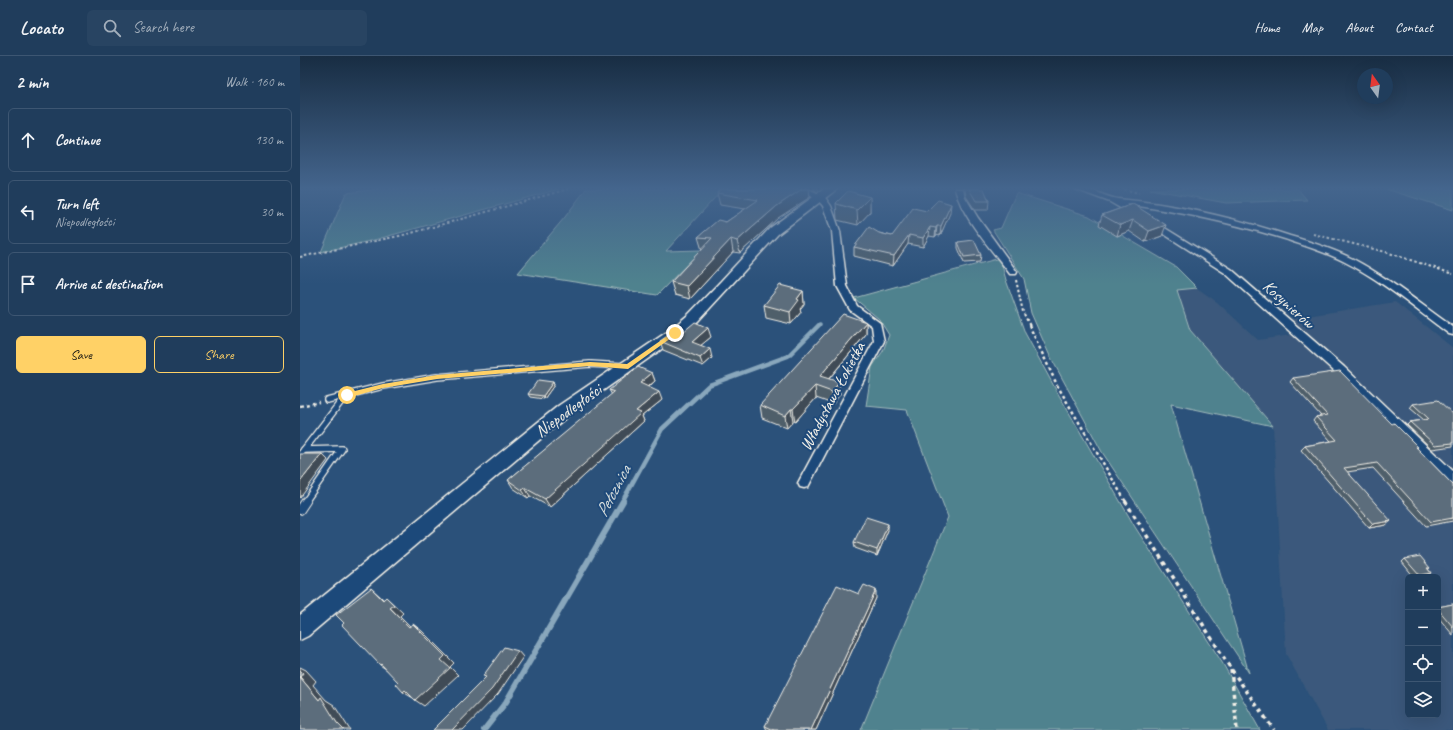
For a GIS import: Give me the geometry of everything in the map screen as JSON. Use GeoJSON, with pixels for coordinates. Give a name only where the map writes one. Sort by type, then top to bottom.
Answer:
{"type":"FeatureCollection","features":[{"type":"Feature","properties":{"kind":"main road","name":"Niepodległości"},"geometry":{"type":"LineString","coordinates":[[300,629],[564,410],[628,367],[693,318],[774,231],[789,220]]}},
{"type":"Feature","properties":{"kind":"street","name":"Władysława Łokietka"},"geometry":{"type":"LineString","coordinates":[[804,483],[879,341],[878,325],[853,308],[842,286],[836,231],[832,220]]}},
{"type":"Feature","properties":{"kind":"street"},"geometry":{"type":"LineString","coordinates":[[975,220],[1013,272]]}},
{"type":"Feature","properties":{"kind":"street","name":"Kosynierów"},"geometry":{"type":"LineString","coordinates":[[1148,220],[1228,271],[1340,370],[1453,479]]}},
{"type":"Feature","properties":{"kind":"street"},"geometry":{"type":"LineString","coordinates":[[1229,220],[1331,252],[1387,284],[1453,332]]}},
{"type":"Feature","properties":{"kind":"lane"},"geometry":{"type":"LineString","coordinates":[[327,400],[383,386],[437,377],[590,364],[628,367]]}},
{"type":"Feature","properties":{"kind":"lane"},"geometry":{"type":"LineString","coordinates":[[300,455],[347,395]]}},
{"type":"Feature","properties":{"kind":"lane"},"geometry":{"type":"LineString","coordinates":[[300,510],[342,449],[304,450]]}},
{"type":"Feature","properties":{"kind":"path"},"geometry":{"type":"LineString","coordinates":[[300,257],[365,244],[457,220]]}},
{"type":"Feature","properties":{"kind":"path"},"geometry":{"type":"LineString","coordinates":[[1013,272],[1020,293],[1023,312],[1056,385],[1112,480],[1231,668],[1274,730]]}},
{"type":"Feature","properties":{"kind":"path"},"geometry":{"type":"LineString","coordinates":[[300,406],[327,400]]}},
{"type":"Feature","properties":{"kind":"path"},"geometry":{"type":"LineString","coordinates":[[1231,668],[1237,730]]}},
{"type":"Feature","properties":{"kind":"shaded area"},"geometry":{"type":"Polygon","coordinates":[[[1197,288],[1217,302],[1258,340],[1291,335],[1276,321],[1395,302],[1453,348],[1453,730],[1328,730],[1286,654],[1273,426],[1190,330],[1177,290],[1197,288]]]}},
{"type":"Feature","properties":{"kind":"green space"},"geometry":{"type":"Polygon","coordinates":[[[334,220],[445,220],[374,240],[321,252],[334,220]]]}},
{"type":"Feature","properties":{"kind":"green space"},"geometry":{"type":"Polygon","coordinates":[[[562,220],[694,220],[666,251],[701,250],[657,295],[518,273],[562,220]]]}},
{"type":"Feature","properties":{"kind":"green space"},"geometry":{"type":"Polygon","coordinates":[[[1004,220],[1097,220],[1176,267],[1197,288],[1177,290],[1190,330],[1273,426],[1171,404],[1249,673],[1102,452],[1049,354],[1031,313],[1024,279],[993,230],[1001,228],[1004,220]]]}},
{"type":"Feature","properties":{"kind":"green space"},"geometry":{"type":"Polygon","coordinates":[[[1000,258],[1006,280],[1025,333],[1056,390],[1135,527],[1223,664],[1260,730],[861,730],[948,517],[907,410],[866,406],[872,367],[883,351],[889,335],[879,319],[854,298],[1000,258]]]}},
{"type":"Feature","properties":{"kind":"building"},"geometry":{"type":"Polygon","coordinates":[[[717,220],[726,222],[728,220],[760,220],[737,241],[731,239],[687,286],[671,282],[712,238],[698,237],[717,220]]]}},
{"type":"Feature","properties":{"kind":"building"},"geometry":{"type":"Polygon","coordinates":[[[904,220],[944,220],[941,226],[937,226],[936,228],[930,227],[923,238],[909,235],[894,256],[854,247],[869,227],[879,233],[892,236],[904,220]]]}},
{"type":"Feature","properties":{"kind":"building"},"geometry":{"type":"Polygon","coordinates":[[[1112,220],[1132,220],[1120,225],[1112,220]]]}},
{"type":"Feature","properties":{"kind":"building"},"geometry":{"type":"Polygon","coordinates":[[[1134,220],[1159,220],[1166,225],[1149,231],[1134,220]]]}},
{"type":"Feature","properties":{"kind":"building"},"geometry":{"type":"Polygon","coordinates":[[[974,240],[981,255],[964,257],[958,242],[974,240]]]}},
{"type":"Feature","properties":{"kind":"building"},"geometry":{"type":"Polygon","coordinates":[[[780,285],[803,291],[797,299],[799,300],[790,312],[764,305],[780,285]]]}},
{"type":"Feature","properties":{"kind":"building"},"geometry":{"type":"Polygon","coordinates":[[[843,314],[866,322],[820,376],[839,382],[832,392],[815,386],[785,416],[760,405],[843,314]]]}},
{"type":"Feature","properties":{"kind":"building"},"geometry":{"type":"Polygon","coordinates":[[[695,322],[708,328],[692,342],[710,349],[700,358],[660,341],[670,334],[677,337],[695,322]]]}},
{"type":"Feature","properties":{"kind":"building"},"geometry":{"type":"Polygon","coordinates":[[[638,367],[652,373],[640,383],[659,392],[636,411],[641,413],[545,499],[525,488],[522,490],[508,480],[614,392],[609,390],[638,367]]]}},
{"type":"Feature","properties":{"kind":"building"},"geometry":{"type":"Polygon","coordinates":[[[1340,371],[1392,424],[1394,423],[1418,447],[1416,447],[1453,485],[1453,518],[1431,522],[1377,463],[1344,468],[1391,521],[1373,524],[1305,446],[1337,440],[1316,417],[1327,415],[1293,378],[1340,371]]]}},
{"type":"Feature","properties":{"kind":"building"},"geometry":{"type":"Polygon","coordinates":[[[538,380],[553,382],[543,396],[528,394],[538,380]]]}},
{"type":"Feature","properties":{"kind":"building"},"geometry":{"type":"Polygon","coordinates":[[[1438,400],[1453,414],[1453,443],[1435,445],[1410,422],[1429,419],[1413,404],[1438,400]]]}},
{"type":"Feature","properties":{"kind":"building"},"geometry":{"type":"Polygon","coordinates":[[[300,454],[322,454],[300,482],[300,454]]]}},
{"type":"Feature","properties":{"kind":"building"},"geometry":{"type":"Polygon","coordinates":[[[866,517],[888,524],[877,550],[854,542],[866,517]]]}},
{"type":"Feature","properties":{"kind":"building"},"geometry":{"type":"Polygon","coordinates":[[[1420,556],[1430,568],[1427,568],[1431,573],[1418,574],[1405,559],[1420,556]]]}},
{"type":"Feature","properties":{"kind":"building"},"geometry":{"type":"Polygon","coordinates":[[[837,585],[859,594],[864,585],[876,590],[811,730],[774,730],[765,726],[837,585]]]}},
{"type":"Feature","properties":{"kind":"building"},"geometry":{"type":"Polygon","coordinates":[[[371,588],[383,600],[386,597],[394,605],[390,608],[409,627],[413,624],[445,656],[441,660],[450,668],[415,700],[405,690],[403,692],[396,684],[398,682],[342,625],[344,623],[336,615],[371,588]]]}},
{"type":"Feature","properties":{"kind":"building"},"geometry":{"type":"Polygon","coordinates":[[[1453,604],[1453,627],[1441,613],[1441,606],[1453,604]]]}},
{"type":"Feature","properties":{"kind":"building"},"geometry":{"type":"Polygon","coordinates":[[[504,647],[518,651],[492,689],[452,730],[433,730],[486,677],[483,676],[504,647]]]}},
{"type":"Feature","properties":{"kind":"building"},"geometry":{"type":"Polygon","coordinates":[[[300,670],[303,673],[300,677],[300,670]]]}},
{"type":"Feature","properties":{"kind":"building"},"geometry":{"type":"Polygon","coordinates":[[[300,677],[319,700],[321,697],[337,723],[344,730],[300,730],[300,677]]]}},
{"type":"Feature","properties":{"kind":"waterway","name":"Pełcznica"},"geometry":{"type":"LineString","coordinates":[[622,502],[662,429],[709,385],[788,356],[820,324]]}},
{"type":"Feature","properties":{"kind":"waterway","name":"Pełcznica"},"geometry":{"type":"LineString","coordinates":[[484,730],[506,702],[623,501]]}},
{"type":"Feature","properties":{"kind":"route"},"geometry":{"type":"LineString","coordinates":[[347,395],[383,386],[437,377],[590,364],[628,367],[675,333]]}}]}
